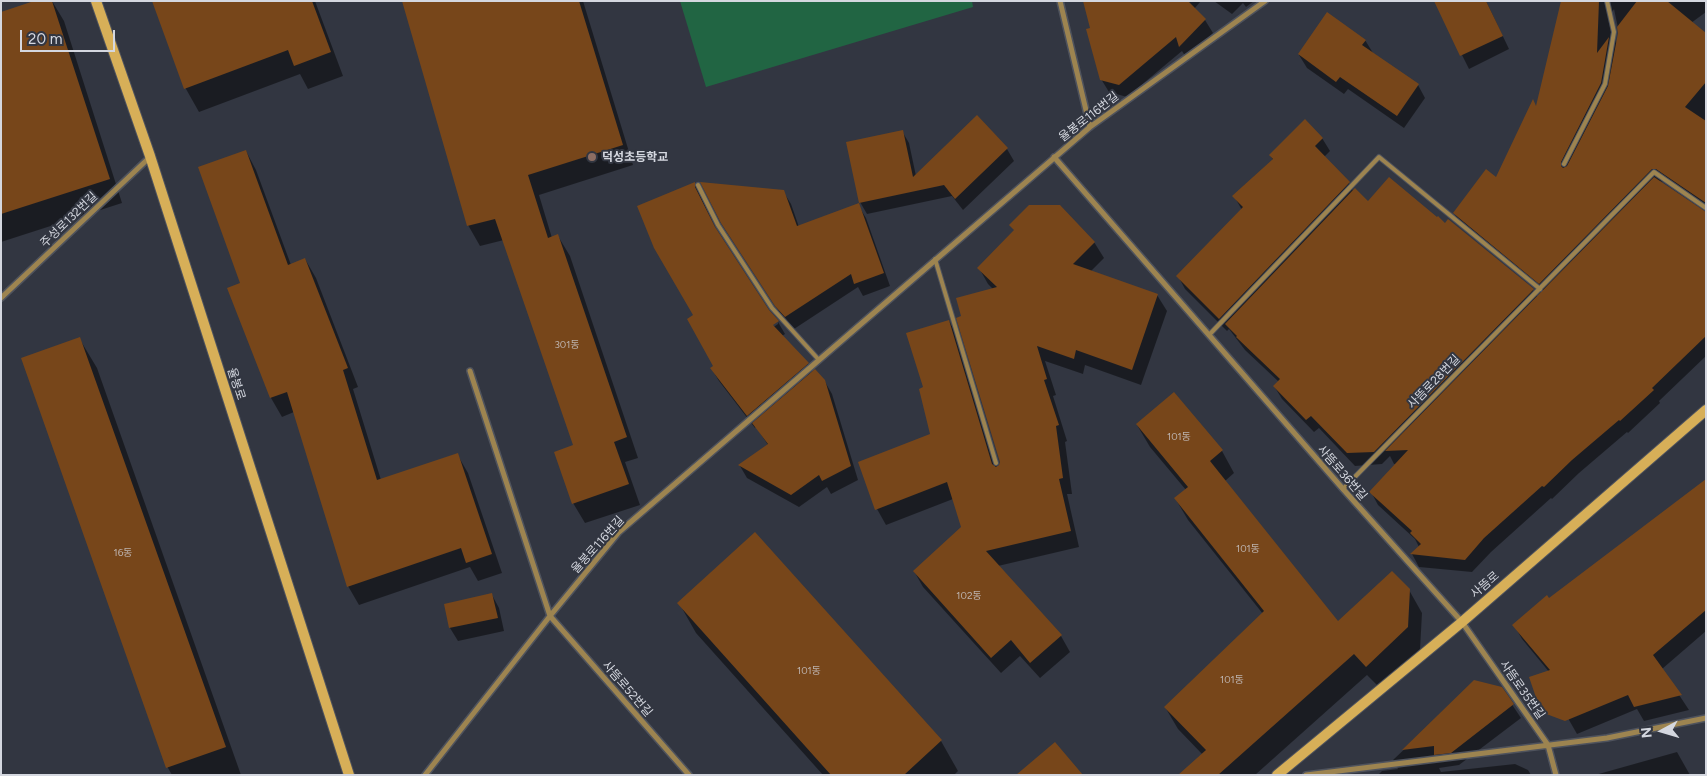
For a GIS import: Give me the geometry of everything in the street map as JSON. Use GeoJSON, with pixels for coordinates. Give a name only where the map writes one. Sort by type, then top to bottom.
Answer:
{"type":"FeatureCollection","features":[{"type":"Feature","properties":{"kind":"street","name":"율봉로"},"geometry":{"type":"LineString","coordinates":[[96,1],[150,156],[348,775]]}},
{"type":"Feature","properties":{"kind":"street"},"geometry":{"type":"LineString","coordinates":[[1060,1],[1090,127]]}},
{"type":"Feature","properties":{"kind":"street","name":"율봉로116번길"},"geometry":{"type":"LineString","coordinates":[[426,775],[550,616],[619,532],[1090,127],[1265,1]]}},
{"type":"Feature","properties":{"kind":"street","name":"주성로132번길"},"geometry":{"type":"LineString","coordinates":[[1,298],[150,156]]}},
{"type":"Feature","properties":{"kind":"street","name":"사뜸로36번길"},"geometry":{"type":"LineString","coordinates":[[1054,157],[1343,489],[1462,622]]}},
{"type":"Feature","properties":{"kind":"street"},"geometry":{"type":"LineString","coordinates":[[470,370],[550,616]]}},
{"type":"Feature","properties":{"kind":"street","name":"사뜸로"},"geometry":{"type":"LineString","coordinates":[[1277,775],[1462,622],[1706,410]]}},
{"type":"Feature","properties":{"kind":"street","name":"사뜸로52번길"},"geometry":{"type":"LineString","coordinates":[[550,616],[689,775]]}},
{"type":"Feature","properties":{"kind":"street","name":"사뜸로35번길"},"geometry":{"type":"LineString","coordinates":[[1462,622],[1548,745],[1556,775]]}},
{"type":"Feature","properties":{"kind":"street"},"geometry":{"type":"LineString","coordinates":[[1306,775],[1607,738],[1706,718]]}},
{"type":"Feature","properties":{"kind":"lane"},"geometry":{"type":"LineString","coordinates":[[1564,164],[1605,84],[1614,32],[1607,1]]}},
{"type":"Feature","properties":{"kind":"lane"},"geometry":{"type":"LineString","coordinates":[[1209,335],[1379,157],[1540,289]]}},
{"type":"Feature","properties":{"kind":"lane","name":"사뜸로28번길"},"geometry":{"type":"LineString","coordinates":[[1343,489],[1654,172],[1706,208]]}},
{"type":"Feature","properties":{"kind":"lane"},"geometry":{"type":"LineString","coordinates":[[698,185],[718,225],[772,308],[819,360]]}},
{"type":"Feature","properties":{"kind":"lane"},"geometry":{"type":"LineString","coordinates":[[935,260],[996,463]]}},
{"type":"Feature","properties":{"kind":"green space"},"geometry":{"type":"Polygon","coordinates":[[[680,1],[972,1],[973,7],[706,87],[680,1]]]}},
{"type":"Feature","properties":{"kind":"building"},"geometry":{"type":"Polygon","coordinates":[[[34,1],[52,1],[110,179],[1,214],[1,12],[34,1]]]}},
{"type":"Feature","properties":{"kind":"building"},"geometry":{"type":"Polygon","coordinates":[[[152,1],[312,1],[331,52],[294,66],[288,50],[184,89],[152,1]]]}},
{"type":"Feature","properties":{"kind":"building"},"geometry":{"type":"Polygon","coordinates":[[[402,1],[579,1],[623,145],[528,175],[548,238],[558,234],[627,437],[614,442],[629,484],[572,504],[554,452],[573,445],[495,219],[467,226],[402,1]]]}},
{"type":"Feature","properties":{"kind":"building"},"geometry":{"type":"Polygon","coordinates":[[[1083,1],[1188,1],[1206,19],[1179,47],[1176,37],[1119,85],[1100,80],[1086,29],[1090,28],[1083,1]]]}},
{"type":"Feature","properties":{"kind":"building"},"geometry":{"type":"Polygon","coordinates":[[[1434,1],[1486,1],[1503,36],[1460,56],[1434,1]]]}},
{"type":"Feature","properties":{"kind":"building"},"geometry":{"type":"Polygon","coordinates":[[[1561,1],[1599,1],[1597,53],[1609,37],[1601,83],[1561,162],[1563,168],[1567,166],[1608,86],[1618,33],[1617,27],[1637,1],[1667,1],[1706,33],[1706,82],[1685,107],[1706,121],[1706,203],[1656,169],[1652,169],[1539,284],[1453,213],[1486,169],[1496,177],[1533,99],[1536,106],[1561,1]]]}},
{"type":"Feature","properties":{"kind":"building"},"geometry":{"type":"Polygon","coordinates":[[[1327,12],[1366,40],[1362,45],[1419,84],[1397,116],[1340,77],[1336,82],[1298,54],[1327,12]]]}},
{"type":"Feature","properties":{"kind":"building"},"geometry":{"type":"Polygon","coordinates":[[[977,115],[1008,148],[955,199],[944,185],[859,203],[846,142],[903,130],[913,177],[977,115]]]}},
{"type":"Feature","properties":{"kind":"building"},"geometry":{"type":"Polygon","coordinates":[[[1305,119],[1323,138],[1315,146],[1350,182],[1219,319],[1176,276],[1243,207],[1232,196],[1273,159],[1269,155],[1305,119]]]}},
{"type":"Feature","properties":{"kind":"building"},"geometry":{"type":"Polygon","coordinates":[[[246,150],[288,265],[305,258],[348,368],[343,370],[377,480],[458,453],[492,554],[466,563],[461,548],[347,587],[287,392],[270,398],[227,288],[240,283],[198,167],[246,150]]]}},
{"type":"Feature","properties":{"kind":"building"},"geometry":{"type":"Polygon","coordinates":[[[1389,177],[1445,223],[1448,219],[1534,289],[1374,452],[1347,453],[1311,416],[1306,420],[1273,386],[1280,379],[1225,324],[1355,188],[1368,201],[1389,177]]]}},
{"type":"Feature","properties":{"kind":"building"},"geometry":{"type":"Polygon","coordinates":[[[1654,177],[1706,212],[1706,336],[1652,388],[1654,390],[1484,538],[1465,560],[1410,554],[1421,544],[1410,533],[1412,531],[1369,492],[1408,450],[1385,451],[1654,177]]]}},
{"type":"Feature","properties":{"kind":"building"},"geometry":{"type":"Polygon","coordinates":[[[695,182],[695,187],[715,227],[769,310],[779,321],[773,325],[809,363],[747,416],[710,368],[713,366],[687,319],[693,315],[654,248],[637,206],[695,182]]]}},
{"type":"Feature","properties":{"kind":"building"},"geometry":{"type":"Polygon","coordinates":[[[700,182],[784,190],[797,226],[859,203],[884,273],[854,284],[851,274],[785,317],[775,306],[721,223],[700,182]]]}},
{"type":"Feature","properties":{"kind":"building"},"geometry":{"type":"Polygon","coordinates":[[[1029,205],[1060,205],[1095,242],[1073,264],[1158,294],[1132,370],[1076,350],[1074,359],[1037,346],[1047,379],[1044,380],[1059,425],[1056,426],[1063,478],[1059,479],[1071,531],[986,551],[1062,635],[1030,663],[1011,640],[991,658],[913,571],[961,527],[947,482],[875,510],[858,462],[930,434],[919,389],[923,387],[906,333],[949,320],[992,464],[996,467],[999,465],[1000,462],[956,318],[961,316],[956,298],[997,287],[977,268],[1014,230],[1009,225],[1029,205]]]}},
{"type":"Feature","properties":{"kind":"building"},"geometry":{"type":"Polygon","coordinates":[[[80,337],[226,747],[166,768],[21,358],[80,337]]]}},
{"type":"Feature","properties":{"kind":"building"},"geometry":{"type":"Polygon","coordinates":[[[815,369],[825,380],[851,466],[822,481],[819,475],[791,495],[738,465],[768,444],[752,423],[815,369]]]}},
{"type":"Feature","properties":{"kind":"building"},"geometry":{"type":"Polygon","coordinates":[[[1174,392],[1223,450],[1210,461],[1338,621],[1392,571],[1410,589],[1408,627],[1366,667],[1354,654],[1218,775],[1178,775],[1206,750],[1164,707],[1264,611],[1174,498],[1188,487],[1136,424],[1174,392]]]}},
{"type":"Feature","properties":{"kind":"building"},"geometry":{"type":"Polygon","coordinates":[[[1706,479],[1706,610],[1653,655],[1682,695],[1634,707],[1628,695],[1565,721],[1541,712],[1529,677],[1550,670],[1512,625],[1547,595],[1549,598],[1706,479]]]}},
{"type":"Feature","properties":{"kind":"building"},"geometry":{"type":"Polygon","coordinates":[[[755,532],[942,740],[904,775],[831,775],[677,603],[755,532]]]}},
{"type":"Feature","properties":{"kind":"building"},"geometry":{"type":"Polygon","coordinates":[[[492,593],[498,618],[449,628],[444,604],[492,593]]]}},
{"type":"Feature","properties":{"kind":"building"},"geometry":{"type":"Polygon","coordinates":[[[1474,680],[1502,687],[1514,704],[1451,753],[1434,755],[1434,746],[1402,750],[1474,680]]]}},
{"type":"Feature","properties":{"kind":"building"},"geometry":{"type":"Polygon","coordinates":[[[1055,742],[1083,775],[1016,775],[1055,742]]]}},
{"type":"Feature","properties":{"kind":"place","name":"덕성초등학교"},"geometry":{"type":"Point","coordinates":[592,157]}}]}
